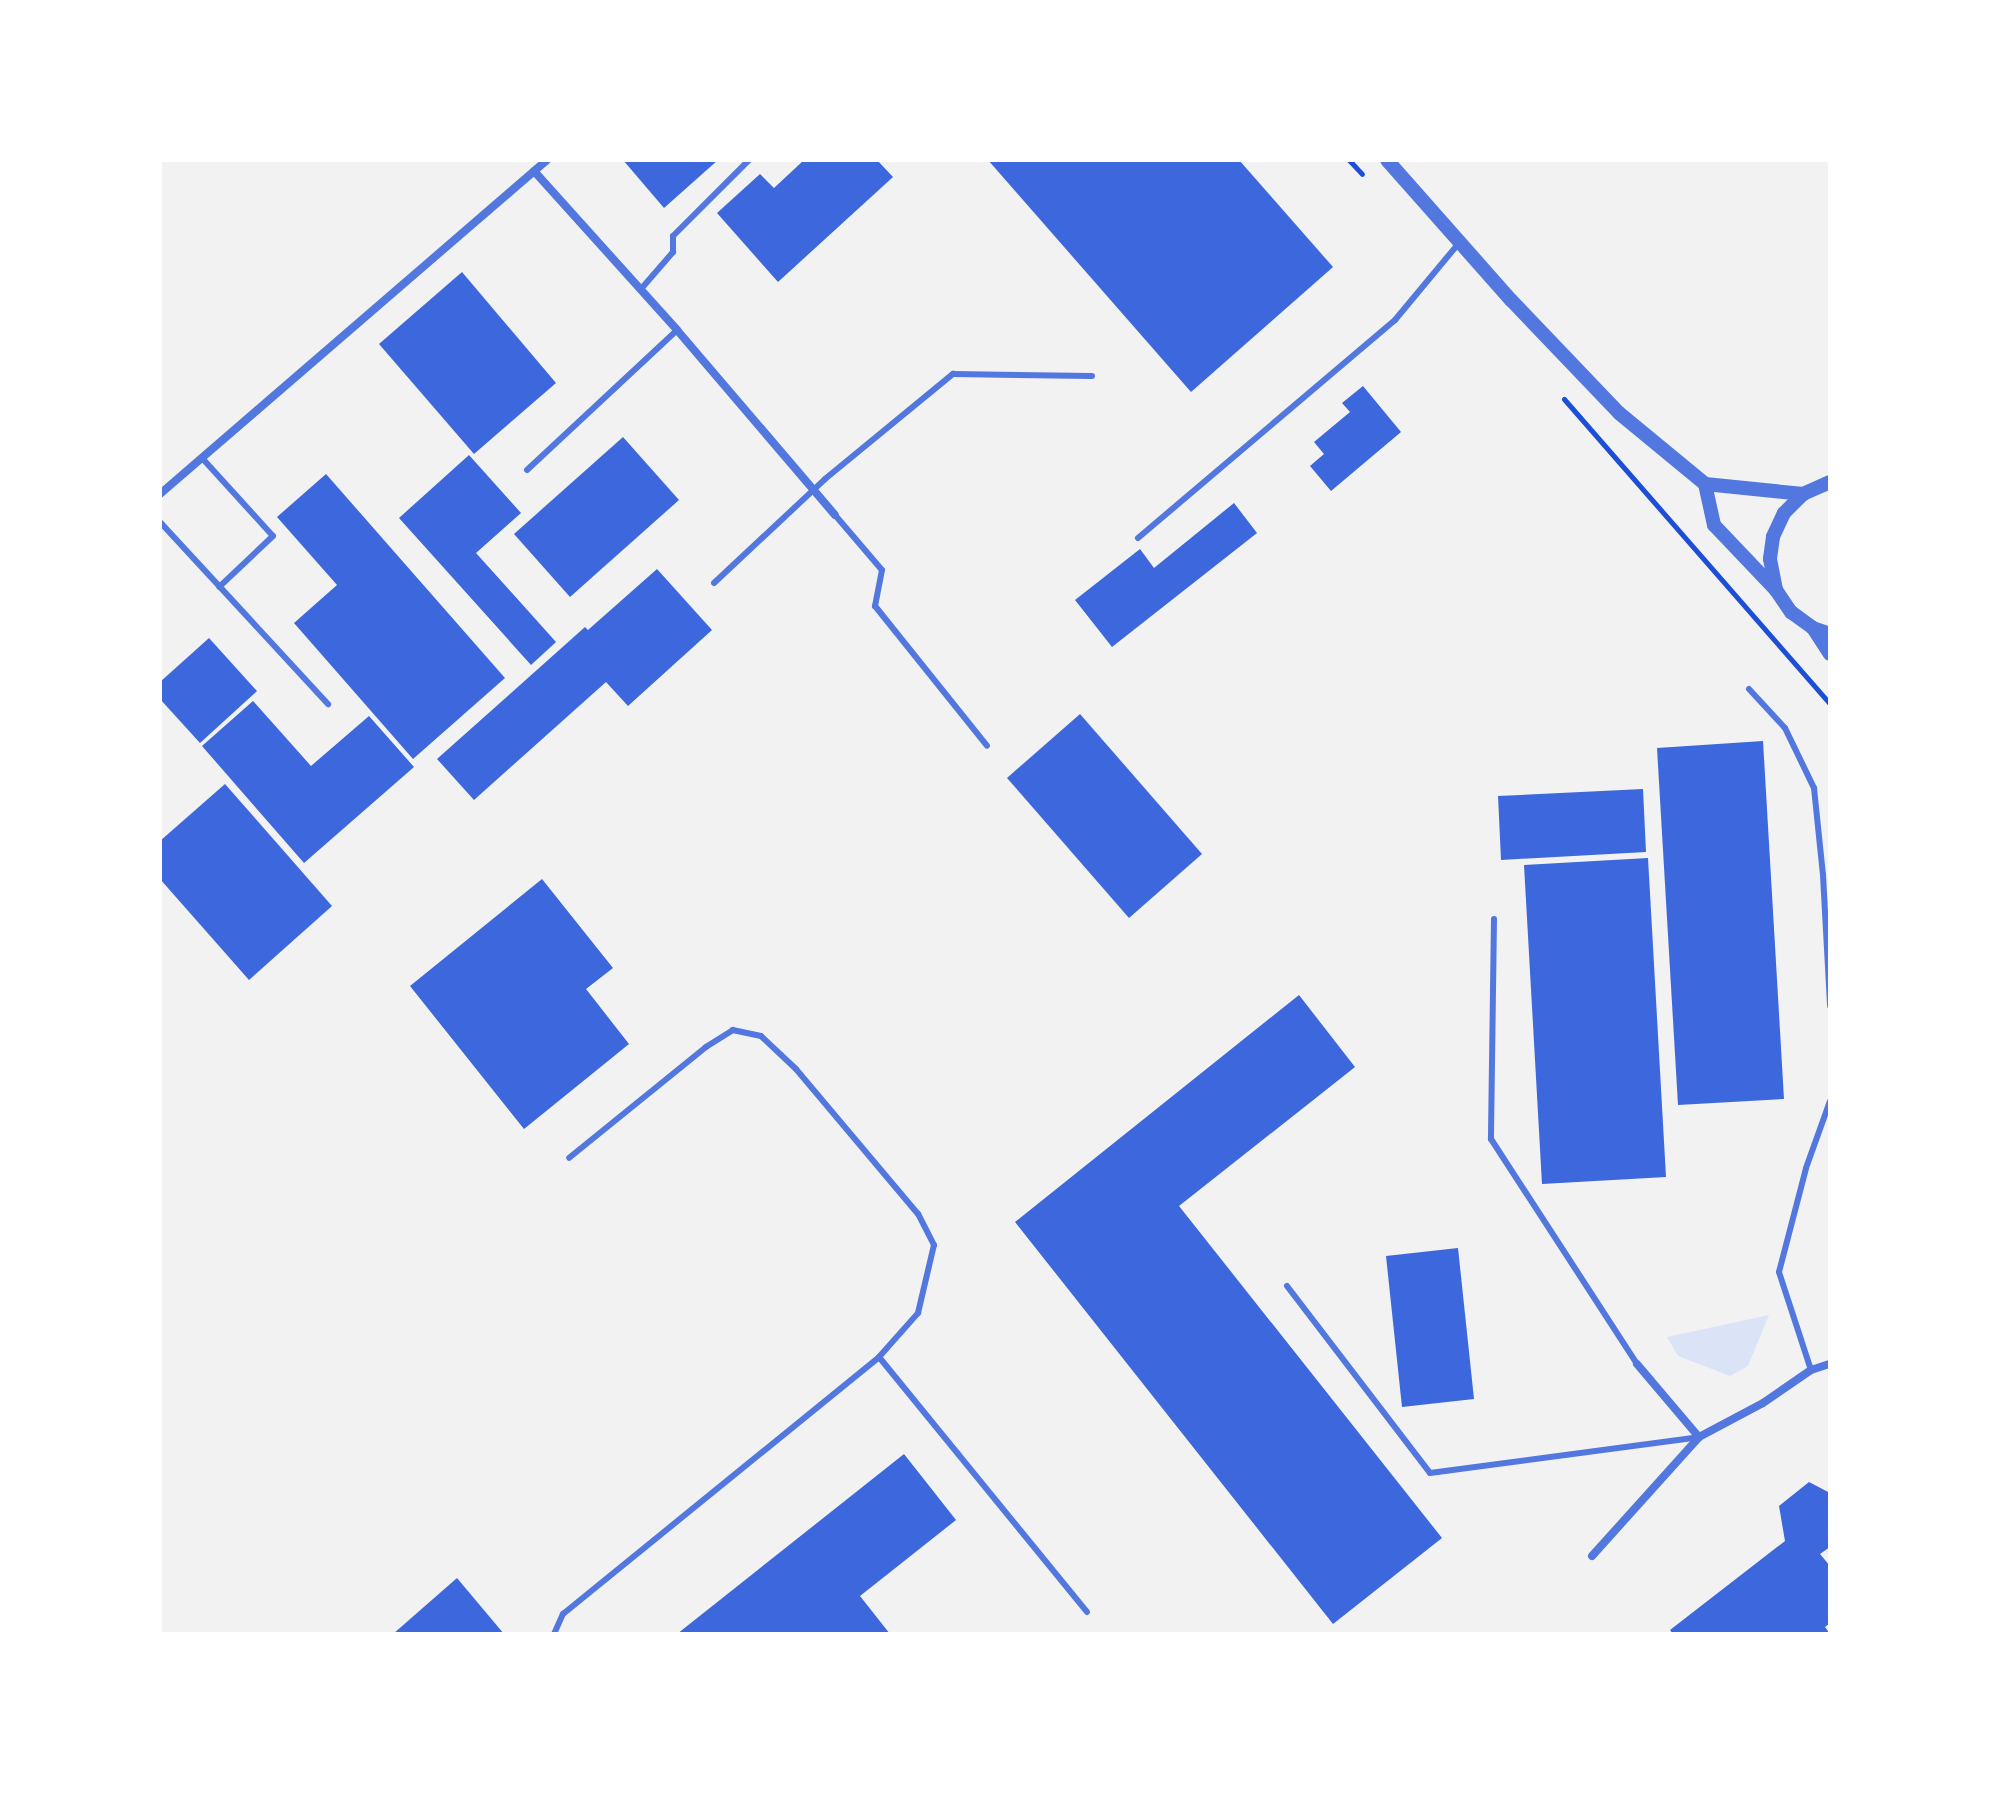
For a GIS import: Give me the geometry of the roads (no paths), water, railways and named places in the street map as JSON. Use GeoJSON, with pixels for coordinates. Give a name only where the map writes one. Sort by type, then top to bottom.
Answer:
{"type":"FeatureCollection","features":[{"type":"Feature","properties":{"kind":"street"},"geometry":{"type":"LineString","coordinates":[[160,494],[547,160]]}},
{"type":"Feature","properties":{"kind":"street"},"geometry":{"type":"LineString","coordinates":[[1387,160],[1459,243],[1619,413],[1705,484],[1803,494]]}},
{"type":"Feature","properties":{"kind":"street"},"geometry":{"type":"LineString","coordinates":[[534,171],[677,330],[835,515]]}},
{"type":"Feature","properties":{"kind":"street"},"geometry":{"type":"LineString","coordinates":[[1776,590],[1770,559],[1773,537],[1784,513],[1803,494],[1830,482]]}},
{"type":"Feature","properties":{"kind":"street"},"geometry":{"type":"LineString","coordinates":[[1705,484],[1714,525],[1776,590],[1791,612],[1813,628],[1830,634]]}},
{"type":"Feature","properties":{"kind":"street"},"geometry":{"type":"LineString","coordinates":[[1813,628],[1830,654]]}},
{"type":"Feature","properties":{"kind":"street"},"geometry":{"type":"LineString","coordinates":[[1637,1364],[1699,1437]]}},
{"type":"Feature","properties":{"kind":"street"},"geometry":{"type":"LineString","coordinates":[[1592,1556],[1699,1437],[1763,1403],[1811,1370],[1830,1364]]}},
{"type":"Feature","properties":{"kind":"lane"},"geometry":{"type":"LineString","coordinates":[[641,289],[673,252],[673,236],[749,160]]}},
{"type":"Feature","properties":{"kind":"lane"},"geometry":{"type":"LineString","coordinates":[[1138,538],[1395,320],[1459,243]]}},
{"type":"Feature","properties":{"kind":"lane"},"geometry":{"type":"LineString","coordinates":[[527,470],[677,330]]}},
{"type":"Feature","properties":{"kind":"lane"},"geometry":{"type":"LineString","coordinates":[[714,583],[814,491],[953,374],[1092,376]]}},
{"type":"Feature","properties":{"kind":"lane"},"geometry":{"type":"LineString","coordinates":[[202,458],[273,536],[219,587]]}},
{"type":"Feature","properties":{"kind":"lane"},"geometry":{"type":"LineString","coordinates":[[835,515],[882,570],[875,606],[987,746]]}},
{"type":"Feature","properties":{"kind":"lane"},"geometry":{"type":"LineString","coordinates":[[160,522],[328,704]]}},
{"type":"Feature","properties":{"kind":"lane"},"geometry":{"type":"LineString","coordinates":[[1749,689],[1785,728],[1814,788],[1830,1006]]}},
{"type":"Feature","properties":{"kind":"lane"},"geometry":{"type":"LineString","coordinates":[[1494,919],[1491,1139],[1637,1364]]}},
{"type":"Feature","properties":{"kind":"lane"},"geometry":{"type":"LineString","coordinates":[[554,1634],[563,1614],[879,1357],[918,1313],[934,1245],[918,1214],[796,1069],[761,1036],[733,1030],[706,1047],[569,1158]]}},
{"type":"Feature","properties":{"kind":"lane"},"geometry":{"type":"LineString","coordinates":[[1811,1370],[1779,1272],[1806,1168],[1830,1101]]}},
{"type":"Feature","properties":{"kind":"lane"},"geometry":{"type":"LineString","coordinates":[[1287,1286],[1430,1473],[1699,1437]]}},
{"type":"Feature","properties":{"kind":"lane"},"geometry":{"type":"LineString","coordinates":[[879,1357],[1087,1612]]}}]}
